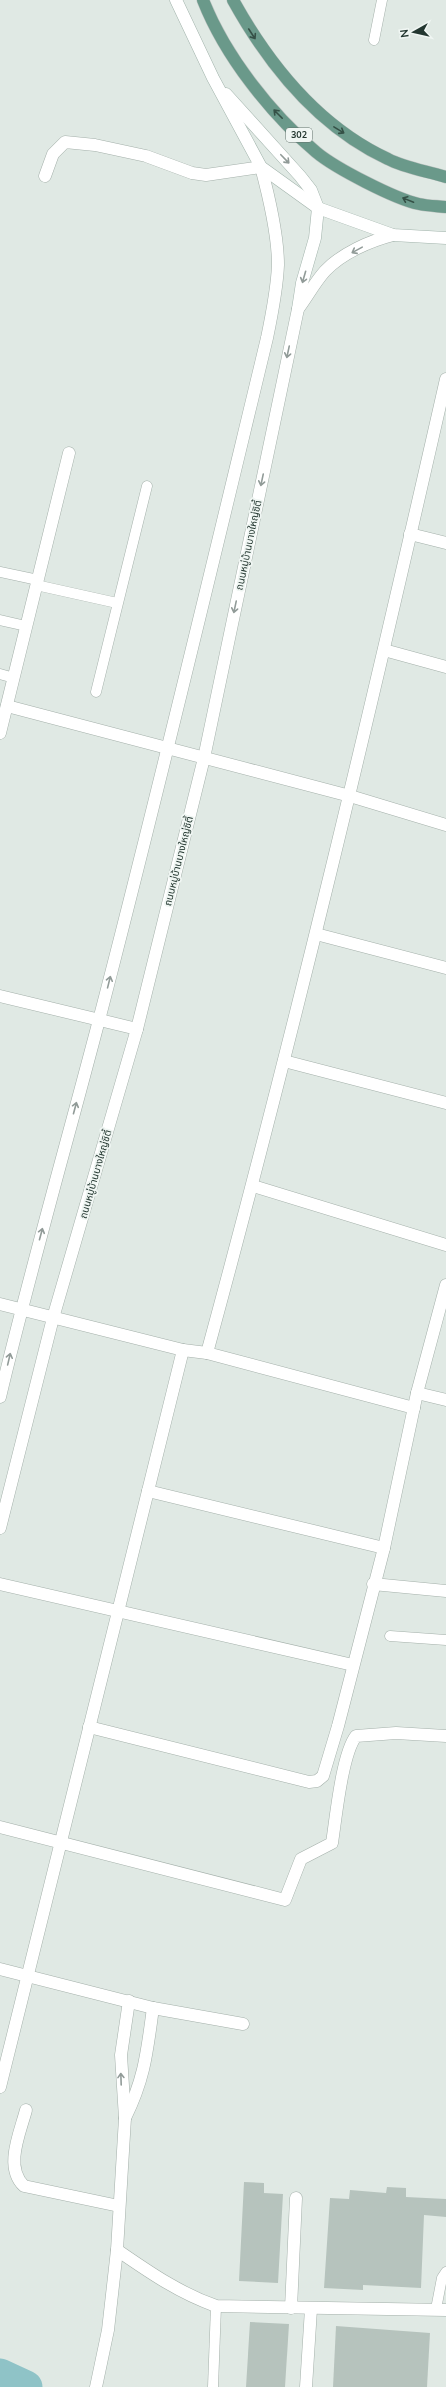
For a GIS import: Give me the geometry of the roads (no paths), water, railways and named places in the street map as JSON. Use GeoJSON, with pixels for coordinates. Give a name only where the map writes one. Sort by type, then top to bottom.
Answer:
{"type":"FeatureCollection","features":[{"type":"Feature","properties":{"kind":"main road","name":"302"},"geometry":{"type":"LineString","coordinates":[[203,0],[234,59],[272,108],[317,153],[365,182],[418,204],[446,207]]}},
{"type":"Feature","properties":{"kind":"main road"},"geometry":{"type":"LineString","coordinates":[[233,0],[252,34],[286,79],[332,125],[388,160],[446,177]]}},
{"type":"Feature","properties":{"kind":"street"},"geometry":{"type":"LineString","coordinates":[[0,1397],[21,1310],[99,1020],[168,749],[272,314],[278,265],[276,242],[261,168],[213,78],[176,0]]}},
{"type":"Feature","properties":{"kind":"street"},"geometry":{"type":"LineString","coordinates":[[213,78],[259,132],[300,176],[311,190],[318,208],[315,238],[302,283],[298,309]]}},
{"type":"Feature","properties":{"kind":"street"},"geometry":{"type":"LineString","coordinates":[[45,176],[53,154],[65,142],[95,145],[146,156],[192,172],[206,175],[261,168],[318,208],[393,235],[446,238]]}},
{"type":"Feature","properties":{"kind":"street","name":"ถนนหมู่บ้านบางใหญ่ซิตี้"},"geometry":{"type":"LineString","coordinates":[[0,1528],[54,1318],[137,1029],[204,758],[298,309],[324,272],[333,264],[376,239],[393,235]]}},
{"type":"Feature","properties":{"kind":"street"},"geometry":{"type":"LineString","coordinates":[[207,1353],[252,1186],[350,796],[410,534],[442,416],[446,379]]}},
{"type":"Feature","properties":{"kind":"street"},"geometry":{"type":"LineString","coordinates":[[0,733],[3,705],[14,678],[69,453]]}},
{"type":"Feature","properties":{"kind":"street"},"geometry":{"type":"LineString","coordinates":[[410,534],[446,543]]}},
{"type":"Feature","properties":{"kind":"street"},"geometry":{"type":"LineString","coordinates":[[384,650],[446,667]]}},
{"type":"Feature","properties":{"kind":"street"},"geometry":{"type":"LineString","coordinates":[[3,705],[350,796],[446,824]]}},
{"type":"Feature","properties":{"kind":"street"},"geometry":{"type":"LineString","coordinates":[[316,934],[446,968]]}},
{"type":"Feature","properties":{"kind":"street"},"geometry":{"type":"LineString","coordinates":[[0,996],[137,1029]]}},
{"type":"Feature","properties":{"kind":"street"},"geometry":{"type":"LineString","coordinates":[[284,1061],[446,1103]]}},
{"type":"Feature","properties":{"kind":"street"},"geometry":{"type":"LineString","coordinates":[[252,1186],[446,1244]]}},
{"type":"Feature","properties":{"kind":"street"},"geometry":{"type":"LineString","coordinates":[[89,1727],[309,1782],[317,1781],[326,1770],[373,1584],[384,1548],[417,1393],[446,1285]]}},
{"type":"Feature","properties":{"kind":"street"},"geometry":{"type":"LineString","coordinates":[[0,1304],[183,1350],[207,1353],[414,1408]]}},
{"type":"Feature","properties":{"kind":"street"},"geometry":{"type":"LineString","coordinates":[[0,2087],[183,1350]]}},
{"type":"Feature","properties":{"kind":"street"},"geometry":{"type":"LineString","coordinates":[[417,1393],[446,1400]]}},
{"type":"Feature","properties":{"kind":"street"},"geometry":{"type":"LineString","coordinates":[[148,1491],[384,1548]]}},
{"type":"Feature","properties":{"kind":"street"},"geometry":{"type":"LineString","coordinates":[[0,1584],[353,1665]]}},
{"type":"Feature","properties":{"kind":"street"},"geometry":{"type":"LineString","coordinates":[[373,1584],[446,1591]]}},
{"type":"Feature","properties":{"kind":"street"},"geometry":{"type":"LineString","coordinates":[[0,1827],[284,1900],[301,1859],[332,1843],[346,1762],[351,1743],[356,1736],[396,1733],[446,1736]]}},
{"type":"Feature","properties":{"kind":"street"},"geometry":{"type":"LineString","coordinates":[[0,1969],[153,2008],[243,2024]]}},
{"type":"Feature","properties":{"kind":"street"},"geometry":{"type":"LineString","coordinates":[[97,2383],[108,2330],[117,2250],[125,2118],[121,2055],[129,2001]]}},
{"type":"Feature","properties":{"kind":"street"},"geometry":{"type":"LineString","coordinates":[[125,2118],[138,2093],[146,2061],[153,2008]]}},
{"type":"Feature","properties":{"kind":"street"},"geometry":{"type":"LineString","coordinates":[[26,2110],[14,2158],[17,2179],[24,2186],[119,2206]]}},
{"type":"Feature","properties":{"kind":"street"},"geometry":{"type":"LineString","coordinates":[[291,2308],[296,2198]]}},
{"type":"Feature","properties":{"kind":"street"},"geometry":{"type":"LineString","coordinates":[[117,2250],[168,2286],[190,2297],[216,2306],[441,2310]]}},
{"type":"Feature","properties":{"kind":"street"},"geometry":{"type":"LineString","coordinates":[[306,2387],[311,2308]]}},
{"type":"Feature","properties":{"kind":"lane"},"geometry":{"type":"LineString","coordinates":[[374,40],[382,0]]}},
{"type":"Feature","properties":{"kind":"lane"},"geometry":{"type":"LineString","coordinates":[[96,692],[147,486]]}},
{"type":"Feature","properties":{"kind":"lane"},"geometry":{"type":"LineString","coordinates":[[0,572],[118,603]]}},
{"type":"Feature","properties":{"kind":"lane"},"geometry":{"type":"LineString","coordinates":[[0,620],[26,626]]}},
{"type":"Feature","properties":{"kind":"lane"},"geometry":{"type":"LineString","coordinates":[[0,674],[14,678]]}},
{"type":"Feature","properties":{"kind":"lane"},"geometry":{"type":"LineString","coordinates":[[390,1636],[446,1640]]}},
{"type":"Feature","properties":{"kind":"lane"},"geometry":{"type":"LineString","coordinates":[[441,2310],[442,2278],[446,2272]]}},
{"type":"Feature","properties":{"kind":"lane"},"geometry":{"type":"LineString","coordinates":[[213,2387],[216,2306]]}},
{"type":"Feature","properties":{"kind":"waterway"},"geometry":{"type":"LineString","coordinates":[[0,2375],[26,2387]]}}]}
